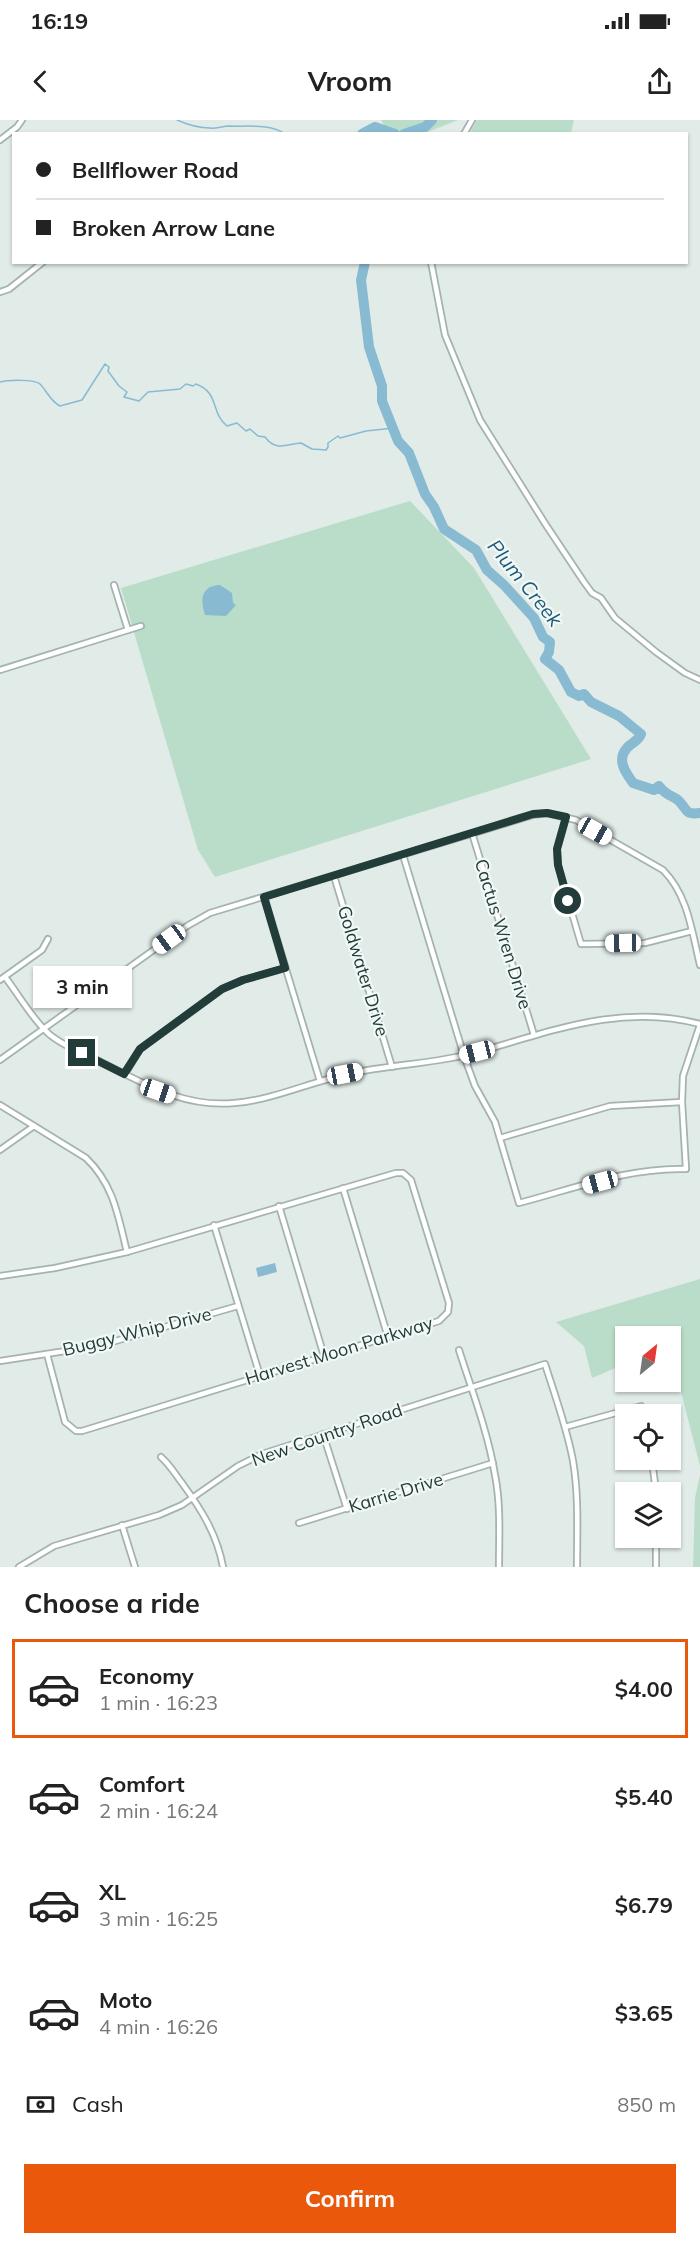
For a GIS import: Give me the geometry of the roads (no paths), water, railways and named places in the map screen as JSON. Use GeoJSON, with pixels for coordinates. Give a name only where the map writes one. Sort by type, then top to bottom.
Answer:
{"type":"FeatureCollection","features":[{"type":"Feature","properties":{"kind":"street"},"geometry":{"type":"LineString","coordinates":[[0,140],[22,120]]}},
{"type":"Feature","properties":{"kind":"street"},"geometry":{"type":"LineString","coordinates":[[0,292],[9,289],[41,264]]}},
{"type":"Feature","properties":{"kind":"street"},"geometry":{"type":"LineString","coordinates":[[432,264],[445,334],[480,420],[546,525],[584,582],[601,598],[615,618],[656,652],[685,673],[700,680]]}},
{"type":"Feature","properties":{"kind":"street"},"geometry":{"type":"LineString","coordinates":[[114,585],[128,630]]}},
{"type":"Feature","properties":{"kind":"street"},"geometry":{"type":"LineString","coordinates":[[0,669],[141,626]]}},
{"type":"Feature","properties":{"kind":"street"},"geometry":{"type":"LineString","coordinates":[[0,1060],[199,918],[223,908],[533,814],[547,813],[566,817],[663,870],[682,895],[700,965]]}},
{"type":"Feature","properties":{"kind":"street"},"geometry":{"type":"LineString","coordinates":[[566,817],[557,849],[558,865],[581,944],[645,943],[692,931]]}},
{"type":"Feature","properties":{"kind":"street","name":"Cactus Wren Drive"},"geometry":{"type":"LineString","coordinates":[[472,833],[534,1035]]}},
{"type":"Feature","properties":{"kind":"street"},"geometry":{"type":"LineString","coordinates":[[5,976],[43,1028],[61,1042],[158,1091],[177,1098],[215,1104],[253,1101],[345,1074],[464,1056],[576,1023],[654,1016],[680,1018],[700,1024],[683,1076],[682,1102],[686,1170],[663,1168],[640,1171],[519,1203],[490,1111],[475,1086],[464,1056],[402,855]]}},
{"type":"Feature","properties":{"kind":"street","name":"Goldwater Drive"},"geometry":{"type":"LineString","coordinates":[[334,876],[392,1067]]}},
{"type":"Feature","properties":{"kind":"street"},"geometry":{"type":"LineString","coordinates":[[264,897],[320,1082]]}},
{"type":"Feature","properties":{"kind":"street"},"geometry":{"type":"LineString","coordinates":[[0,981],[42,950],[48,939]]}},
{"type":"Feature","properties":{"kind":"street"},"geometry":{"type":"LineString","coordinates":[[124,1074],[140,1049],[222,989],[243,980],[285,968]]}},
{"type":"Feature","properties":{"kind":"street"},"geometry":{"type":"LineString","coordinates":[[500,1138],[592,1110],[620,1105],[682,1102]]}},
{"type":"Feature","properties":{"kind":"street"},"geometry":{"type":"LineString","coordinates":[[0,1106],[87,1158],[98,1169],[111,1193],[127,1252]]}},
{"type":"Feature","properties":{"kind":"street"},"geometry":{"type":"LineString","coordinates":[[0,1150],[34,1126]]}},
{"type":"Feature","properties":{"kind":"street","name":"Harvest Moon Parkway"},"geometry":{"type":"LineString","coordinates":[[0,1276],[55,1268],[127,1252],[279,1206],[396,1173],[403,1173],[411,1180],[449,1303],[448,1312],[439,1321],[82,1431],[76,1431],[65,1422],[47,1354]]}},
{"type":"Feature","properties":{"kind":"street"},"geometry":{"type":"LineString","coordinates":[[343,1188],[388,1337]]}},
{"type":"Feature","properties":{"kind":"street"},"geometry":{"type":"LineString","coordinates":[[279,1206],[324,1356]]}},
{"type":"Feature","properties":{"kind":"street"},"geometry":{"type":"LineString","coordinates":[[214,1225],[260,1376]]}},
{"type":"Feature","properties":{"kind":"street","name":"Buggy Whip Drive"},"geometry":{"type":"LineString","coordinates":[[0,1361],[98,1346],[238,1306]]}},
{"type":"Feature","properties":{"kind":"street"},"geometry":{"type":"LineString","coordinates":[[459,1350],[493,1463],[499,1513],[499,1567]]}},
{"type":"Feature","properties":{"kind":"street","name":"New Country Road"},"geometry":{"type":"LineString","coordinates":[[19,1567],[42,1551],[54,1546],[159,1515],[193,1498],[250,1460],[323,1434],[545,1364],[565,1426]]}},
{"type":"Feature","properties":{"kind":"street"},"geometry":{"type":"LineString","coordinates":[[577,1567],[576,1487],[565,1426],[615,1413]]}},
{"type":"Feature","properties":{"kind":"street"},"geometry":{"type":"LineString","coordinates":[[323,1434],[347,1509]]}},
{"type":"Feature","properties":{"kind":"street"},"geometry":{"type":"LineString","coordinates":[[161,1457],[171,1466],[193,1498],[215,1536],[223,1567]]}},
{"type":"Feature","properties":{"kind":"street","name":"Karrie Drive"},"geometry":{"type":"LineString","coordinates":[[299,1523],[493,1463]]}},
{"type":"Feature","properties":{"kind":"street"},"geometry":{"type":"LineString","coordinates":[[122,1526],[135,1567]]}},
{"type":"Feature","properties":{"kind":"street"},"geometry":{"type":"LineString","coordinates":[[656,1548],[656,1567]]}},
{"type":"Feature","properties":{"kind":"water"},"geometry":{"type":"Polygon","coordinates":[[[220,585],[232,593],[233,603],[236,605],[226,616],[205,615],[204,594],[209,588],[220,585]]]}},
{"type":"Feature","properties":{"kind":"water"},"geometry":{"type":"Polygon","coordinates":[[[275,1263],[277,1272],[258,1277],[256,1268],[275,1263]]]}},
{"type":"Feature","properties":{"kind":"waterway"},"geometry":{"type":"LineString","coordinates":[[177,120],[206,128],[258,126],[273,128],[281,132]]}},
{"type":"Feature","properties":{"kind":"waterway","name":"Plum Creek"},"geometry":{"type":"LineString","coordinates":[[410,132],[425,127],[432,120]]}},
{"type":"Feature","properties":{"kind":"waterway","name":"Plum Creek"},"geometry":{"type":"LineString","coordinates":[[366,132],[375,127],[389,132]]}},
{"type":"Feature","properties":{"kind":"waterway","name":"Plum Creek"},"geometry":{"type":"LineString","coordinates":[[365,264],[361,280],[369,347],[382,386],[382,401],[398,441],[409,453],[425,494],[444,529],[476,550],[487,570],[534,618],[543,637],[550,642],[549,652],[545,659],[559,670],[571,692],[579,696],[584,694],[591,702],[619,716],[641,734],[627,748],[622,757],[623,766],[633,783],[654,790],[659,786],[679,801],[687,811],[700,813]]}},
{"type":"Feature","properties":{"kind":"waterway"},"geometry":{"type":"LineString","coordinates":[[0,382],[21,380],[37,382],[60,406],[82,400],[105,364],[119,386],[127,392],[124,397],[139,401],[148,392],[180,389],[186,384],[193,386],[196,384],[209,392],[218,415],[227,426],[237,423],[246,431],[250,429],[258,436],[265,437],[269,442],[278,446],[301,443],[312,449],[326,450],[328,443],[338,436],[340,438],[366,431],[394,428]]}}]}
